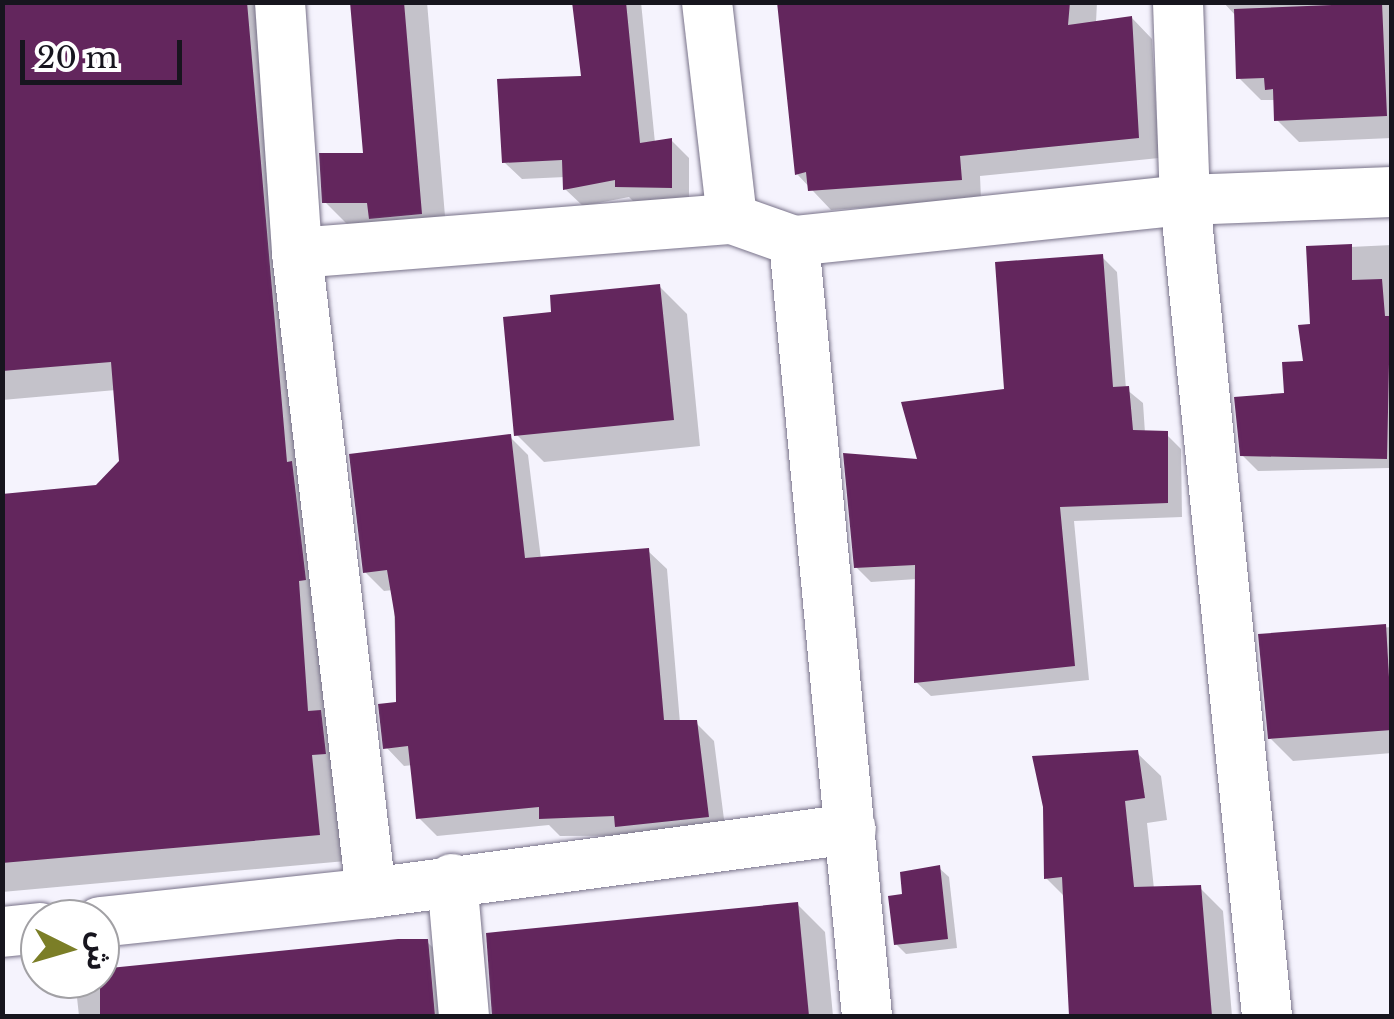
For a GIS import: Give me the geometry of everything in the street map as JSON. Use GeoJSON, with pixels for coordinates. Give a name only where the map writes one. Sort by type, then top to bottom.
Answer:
{"type":"FeatureCollection","features":[{"type":"Feature","properties":{"kind":"street"},"geometry":{"type":"LineString","coordinates":[[280,2],[298,253],[371,894]]}},
{"type":"Feature","properties":{"kind":"street"},"geometry":{"type":"LineString","coordinates":[[707,2],[732,219]]}},
{"type":"Feature","properties":{"kind":"street"},"geometry":{"type":"LineString","coordinates":[[1178,2],[1185,200],[1268,1016]]}},
{"type":"Feature","properties":{"kind":"street"},"geometry":{"type":"LineString","coordinates":[[298,253],[732,219],[794,241],[1185,200],[1392,192]]}},
{"type":"Feature","properties":{"kind":"street"},"geometry":{"type":"LineString","coordinates":[[794,241],[867,1016]]}},
{"type":"Feature","properties":{"kind":"street"},"geometry":{"type":"LineString","coordinates":[[120,920],[371,894],[452,880],[850,830]]}},
{"type":"Feature","properties":{"kind":"street"},"geometry":{"type":"LineString","coordinates":[[452,880],[464,1016]]}},
{"type":"Feature","properties":{"kind":"building"},"geometry":{"type":"Polygon","coordinates":[[[2,2],[247,2],[287,462],[292,461],[306,580],[299,581],[308,711],[321,710],[326,754],[312,755],[320,835],[2,863],[2,494],[96,485],[119,461],[111,362],[2,371],[2,2]]]}},
{"type":"Feature","properties":{"kind":"building"},"geometry":{"type":"Polygon","coordinates":[[[350,2],[404,2],[422,214],[369,219],[367,203],[322,203],[319,153],[363,153],[350,2]]]}},
{"type":"Feature","properties":{"kind":"building"},"geometry":{"type":"Polygon","coordinates":[[[572,2],[626,2],[640,143],[672,138],[672,188],[615,187],[615,180],[563,190],[562,160],[502,163],[497,79],[581,76],[572,2]]]}},
{"type":"Feature","properties":{"kind":"building"},"geometry":{"type":"Polygon","coordinates":[[[777,2],[1070,2],[1068,25],[1132,16],[1139,138],[960,156],[962,180],[808,191],[806,172],[795,175],[777,2]]]}},
{"type":"Feature","properties":{"kind":"building"},"geometry":{"type":"Polygon","coordinates":[[[1382,3],[1387,116],[1274,121],[1273,89],[1265,90],[1264,78],[1236,79],[1234,9],[1382,3]]]}},
{"type":"Feature","properties":{"kind":"building"},"geometry":{"type":"Polygon","coordinates":[[[1352,244],[1352,280],[1382,279],[1385,316],[1390,316],[1387,459],[1240,456],[1234,397],[1284,393],[1282,362],[1303,361],[1298,325],[1310,324],[1306,246],[1352,244]]]}},
{"type":"Feature","properties":{"kind":"building"},"geometry":{"type":"Polygon","coordinates":[[[1103,254],[1113,387],[1129,386],[1133,430],[1168,431],[1168,503],[1060,507],[1075,666],[914,683],[915,565],[854,568],[843,453],[917,459],[901,402],[1004,389],[995,262],[1103,254]]]}},
{"type":"Feature","properties":{"kind":"building"},"geometry":{"type":"Polygon","coordinates":[[[660,284],[674,420],[514,436],[503,317],[551,312],[550,295],[660,284]]]}},
{"type":"Feature","properties":{"kind":"building"},"geometry":{"type":"Polygon","coordinates":[[[511,434],[525,558],[649,548],[664,720],[697,720],[709,817],[615,827],[614,816],[539,819],[539,807],[416,819],[408,746],[383,749],[378,704],[396,702],[395,617],[387,570],[363,573],[349,454],[511,434]]]}},
{"type":"Feature","properties":{"kind":"building"},"geometry":{"type":"Polygon","coordinates":[[[1386,624],[1392,730],[1268,739],[1258,634],[1386,624]]]}},
{"type":"Feature","properties":{"kind":"building"},"geometry":{"type":"Polygon","coordinates":[[[1138,750],[1145,798],[1125,801],[1134,887],[1201,885],[1212,1016],[1069,1016],[1062,877],[1044,879],[1043,807],[1032,756],[1138,750]]]}},
{"type":"Feature","properties":{"kind":"building"},"geometry":{"type":"Polygon","coordinates":[[[940,865],[948,939],[894,945],[888,896],[902,894],[900,872],[940,865]]]}},
{"type":"Feature","properties":{"kind":"building"},"geometry":{"type":"Polygon","coordinates":[[[798,902],[809,1016],[492,1016],[486,933],[798,902]]]}},
{"type":"Feature","properties":{"kind":"building"},"geometry":{"type":"Polygon","coordinates":[[[428,939],[435,1016],[100,1016],[100,999],[120,999],[120,967],[428,939]]]}}]}
